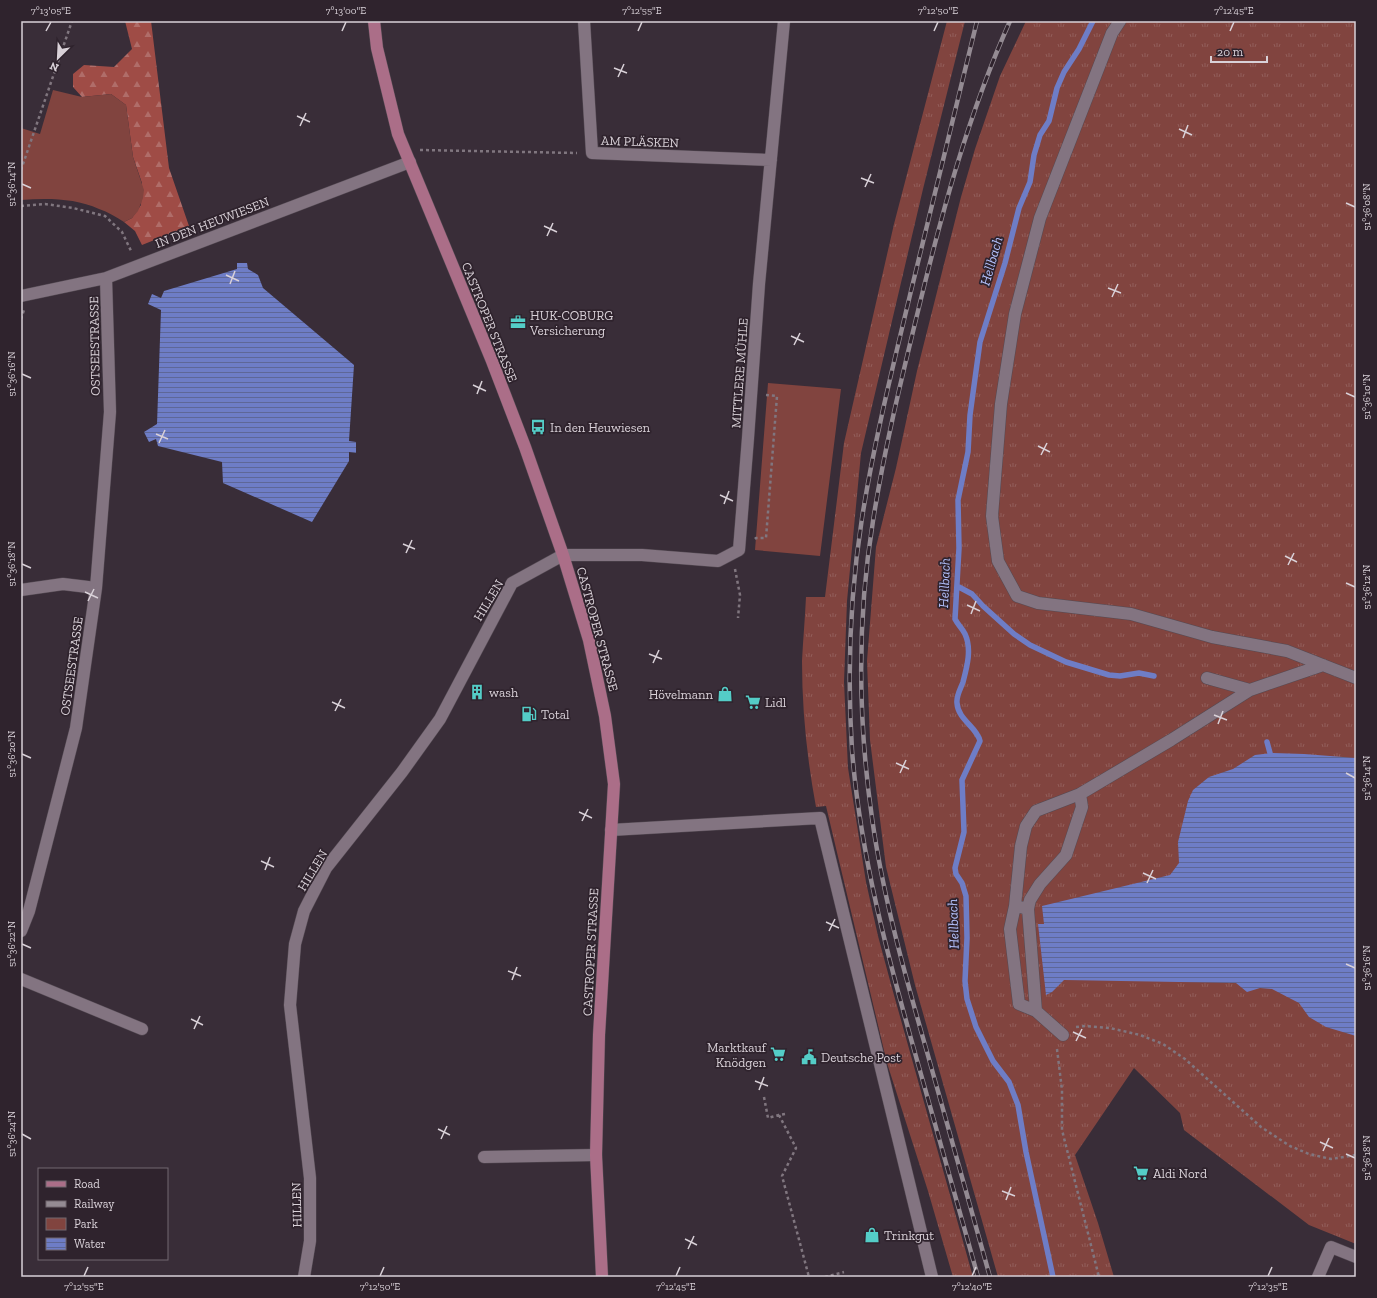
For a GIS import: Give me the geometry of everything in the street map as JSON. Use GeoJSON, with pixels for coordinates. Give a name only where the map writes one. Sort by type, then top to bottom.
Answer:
{"type":"FeatureCollection","features":[{"type":"Feature","properties":{"kind":"main road","name":"CASTROPER STRASSE"},"geometry":{"type":"LineString","coordinates":[[374,21],[377,48],[398,134],[492,361],[564,555],[588,640],[605,716],[614,784],[600,1035],[596,1155],[602,1277]]}},
{"type":"Feature","properties":{"kind":"street","name":"AM PLÄSKEN"},"geometry":{"type":"LineString","coordinates":[[584,21],[592,154],[771,160]]}},
{"type":"Feature","properties":{"kind":"street","name":"MITTLERE MÜHLE"},"geometry":{"type":"LineString","coordinates":[[730,555],[739,550],[758,284],[784,21]]}},
{"type":"Feature","properties":{"kind":"street"},"geometry":{"type":"LineString","coordinates":[[1120,21],[1112,33],[1040,218],[1015,314],[1001,404],[992,516],[998,561],[1016,596],[1038,603],[1131,614],[1212,637],[1287,651],[1356,678]]}},
{"type":"Feature","properties":{"kind":"street","name":"IN DEN HEUWIESEN"},"geometry":{"type":"LineString","coordinates":[[21,296],[106,278],[410,162]]}},
{"type":"Feature","properties":{"kind":"street","name":"OSTSEESTRASSE"},"geometry":{"type":"LineString","coordinates":[[21,931],[29,911],[76,728],[96,588],[110,412],[106,278]]}},
{"type":"Feature","properties":{"kind":"street"},"geometry":{"type":"LineString","coordinates":[[564,555],[642,555],[718,561],[730,555]]}},
{"type":"Feature","properties":{"kind":"street","name":"HILLEN"},"geometry":{"type":"LineString","coordinates":[[304,1277],[310,1241],[310,1178],[290,1005],[295,944],[304,911],[326,868],[402,772],[440,719],[512,583],[564,555]]}},
{"type":"Feature","properties":{"kind":"street"},"geometry":{"type":"LineString","coordinates":[[21,590],[63,584],[96,588]]}},
{"type":"Feature","properties":{"kind":"street"},"geometry":{"type":"LineString","coordinates":[[1063,1034],[1036,1011],[1018,1004],[1010,929],[1015,906],[1021,846],[1026,826],[1036,811],[1080,794],[1171,740],[1250,690],[1323,665]]}},
{"type":"Feature","properties":{"kind":"street"},"geometry":{"type":"LineString","coordinates":[[1207,678],[1250,690]]}},
{"type":"Feature","properties":{"kind":"street"},"geometry":{"type":"LineString","coordinates":[[1036,1011],[1028,909],[1030,900],[1040,884],[1066,855],[1082,807],[1080,794]]}},
{"type":"Feature","properties":{"kind":"street"},"geometry":{"type":"LineString","coordinates":[[611,830],[820,818],[932,1277]]}},
{"type":"Feature","properties":{"kind":"street"},"geometry":{"type":"LineString","coordinates":[[1015,906],[1028,909]]}},
{"type":"Feature","properties":{"kind":"street"},"geometry":{"type":"LineString","coordinates":[[21,979],[142,1029]]}},
{"type":"Feature","properties":{"kind":"street"},"geometry":{"type":"LineString","coordinates":[[484,1157],[596,1155]]}},
{"type":"Feature","properties":{"kind":"street"},"geometry":{"type":"LineString","coordinates":[[1318,1277],[1331,1247],[1356,1257]]}},
{"type":"Feature","properties":{"kind":"path"},"geometry":{"type":"LineString","coordinates":[[21,170],[72,21]]}},
{"type":"Feature","properties":{"kind":"path"},"geometry":{"type":"LineString","coordinates":[[404,149],[592,154]]}},
{"type":"Feature","properties":{"kind":"path"},"geometry":{"type":"LineString","coordinates":[[21,206],[45,204],[73,208],[105,216],[122,232],[138,266]]}},
{"type":"Feature","properties":{"kind":"path"},"geometry":{"type":"LineString","coordinates":[[751,395],[777,396],[766,538],[756,538],[753,543]]}},
{"type":"Feature","properties":{"kind":"path"},"geometry":{"type":"LineString","coordinates":[[730,555],[734,560],[740,595],[738,618]]}},
{"type":"Feature","properties":{"kind":"path"},"geometry":{"type":"LineString","coordinates":[[1099,1277],[1062,1130],[1062,1090],[1057,1049],[1060,1038],[1071,1027],[1085,1026],[1110,1028],[1163,1044],[1185,1059],[1261,1127],[1290,1146],[1309,1154],[1331,1159],[1356,1155]]}},
{"type":"Feature","properties":{"kind":"path"},"geometry":{"type":"LineString","coordinates":[[764,1097],[768,1118],[785,1114]]}},
{"type":"Feature","properties":{"kind":"path"},"geometry":{"type":"LineString","coordinates":[[779,1115],[796,1148],[782,1176],[809,1277]]}},
{"type":"Feature","properties":{"kind":"path"},"geometry":{"type":"LineString","coordinates":[[825,1277],[844,1272]]}},
{"type":"Feature","properties":{"kind":"green space"},"geometry":{"type":"Polygon","coordinates":[[[125,21],[151,21],[169,168],[189,226],[142,245],[135,231],[124,222],[132,218],[141,205],[142,183],[133,157],[126,105],[111,94],[82,97],[73,87],[73,74],[84,65],[114,67],[132,49],[125,21]]]}},
{"type":"Feature","properties":{"kind":"green space"},"geometry":{"type":"Polygon","coordinates":[[[947,21],[965,21],[923,189],[861,453],[847,601],[844,682],[848,768],[866,882],[878,936],[892,988],[973,1277],[953,1277],[928,1191],[887,1063],[826,806],[816,807],[810,771],[802,679],[806,597],[825,597],[844,443],[894,224],[947,21]]]}},
{"type":"Feature","properties":{"kind":"green space"},"geometry":{"type":"Polygon","coordinates":[[[1026,21],[1356,21],[1356,1244],[1309,1225],[1184,1130],[1180,1113],[1134,1068],[1075,1155],[1098,1223],[1114,1277],[998,1277],[915,985],[886,867],[870,740],[867,661],[876,547],[896,468],[917,371],[961,197],[975,149],[1000,76],[1026,21]]]}},
{"type":"Feature","properties":{"kind":"green space"},"geometry":{"type":"Polygon","coordinates":[[[53,90],[82,97],[111,94],[126,105],[133,157],[144,190],[143,198],[138,211],[132,218],[124,222],[90,205],[71,201],[51,199],[21,200],[21,128],[40,134],[53,90]]]}},
{"type":"Feature","properties":{"kind":"green space"},"geometry":{"type":"Polygon","coordinates":[[[768,383],[841,389],[820,556],[755,550],[768,383]]]}},
{"type":"Feature","properties":{"kind":"water"},"geometry":{"type":"Polygon","coordinates":[[[237,263],[247,263],[248,269],[258,275],[263,288],[354,365],[349,441],[356,442],[356,453],[349,452],[349,461],[312,522],[223,483],[222,462],[158,446],[156,439],[149,442],[144,432],[157,424],[161,310],[148,304],[152,294],[161,298],[164,291],[237,269],[237,263]]]}},
{"type":"Feature","properties":{"kind":"water"},"geometry":{"type":"Polygon","coordinates":[[[1273,753],[1356,758],[1356,1036],[1326,1027],[1309,1017],[1299,1003],[1272,989],[1260,988],[1247,992],[1236,983],[1064,980],[1052,992],[1046,995],[1038,924],[1044,924],[1042,906],[1170,875],[1179,863],[1178,842],[1188,801],[1193,790],[1209,777],[1233,769],[1255,755],[1273,753]]]}},
{"type":"Feature","properties":{"kind":"waterway","name":"Hellbach"},"geometry":{"type":"LineString","coordinates":[[1053,1277],[1026,1152],[1018,1105],[1009,1082],[993,1061],[976,1027],[967,999],[965,981],[967,938],[966,896],[962,883],[956,874],[955,868],[964,832],[962,780],[980,741],[978,736],[964,719],[958,709],[957,703],[968,658],[967,640],[965,634],[955,619],[959,548],[958,500],[968,452],[970,415],[980,342],[1005,263],[1019,208],[1030,182],[1034,155],[1040,135],[1049,121],[1057,88],[1064,72],[1079,49],[1093,21]]}},
{"type":"Feature","properties":{"kind":"waterway"},"geometry":{"type":"LineString","coordinates":[[957,586],[972,594],[1014,634],[1030,645],[1066,662],[1109,675],[1120,676],[1139,673],[1154,676]]}},
{"type":"Feature","properties":{"kind":"waterway"},"geometry":{"type":"LineString","coordinates":[[1267,742],[1270,753]]}},
{"type":"Feature","properties":{"kind":"railway"},"geometry":{"type":"LineString","coordinates":[[977,21],[897,347],[872,461],[862,518],[852,605],[850,692],[852,750],[856,789],[861,827],[876,903],[905,1016],[978,1277]]}},
{"type":"Feature","properties":{"kind":"railway"},"geometry":{"type":"LineString","coordinates":[[990,1277],[895,936],[888,906],[877,848],[867,781],[861,670],[864,595],[873,521],[882,468],[899,389],[957,164],[981,92],[1010,21]]}},
{"type":"Feature","properties":{"kind":"place","name":"HUK-COBURG Versicherung"},"geometry":{"type":"Point","coordinates":[518,322]}},
{"type":"Feature","properties":{"kind":"place","name":"In den Heuwiesen"},"geometry":{"type":"Point","coordinates":[538,427]}},
{"type":"Feature","properties":{"kind":"place","name":"wash"},"geometry":{"type":"Point","coordinates":[477,692]}},
{"type":"Feature","properties":{"kind":"place","name":"Hövelmann"},"geometry":{"type":"Point","coordinates":[725,694]}},
{"type":"Feature","properties":{"kind":"place","name":"Lidl"},"geometry":{"type":"Point","coordinates":[753,702]}},
{"type":"Feature","properties":{"kind":"place","name":"Total"},"geometry":{"type":"Point","coordinates":[529,714]}},
{"type":"Feature","properties":{"kind":"place","name":"Marktkauf Knödgen"},"geometry":{"type":"Point","coordinates":[778,1054]}},
{"type":"Feature","properties":{"kind":"place","name":"Deutsche Post"},"geometry":{"type":"Point","coordinates":[809,1057]}},
{"type":"Feature","properties":{"kind":"place","name":"Aldi Nord"},"geometry":{"type":"Point","coordinates":[1141,1173]}},
{"type":"Feature","properties":{"kind":"place","name":"Trinkgut"},"geometry":{"type":"Point","coordinates":[872,1235]}}]}
